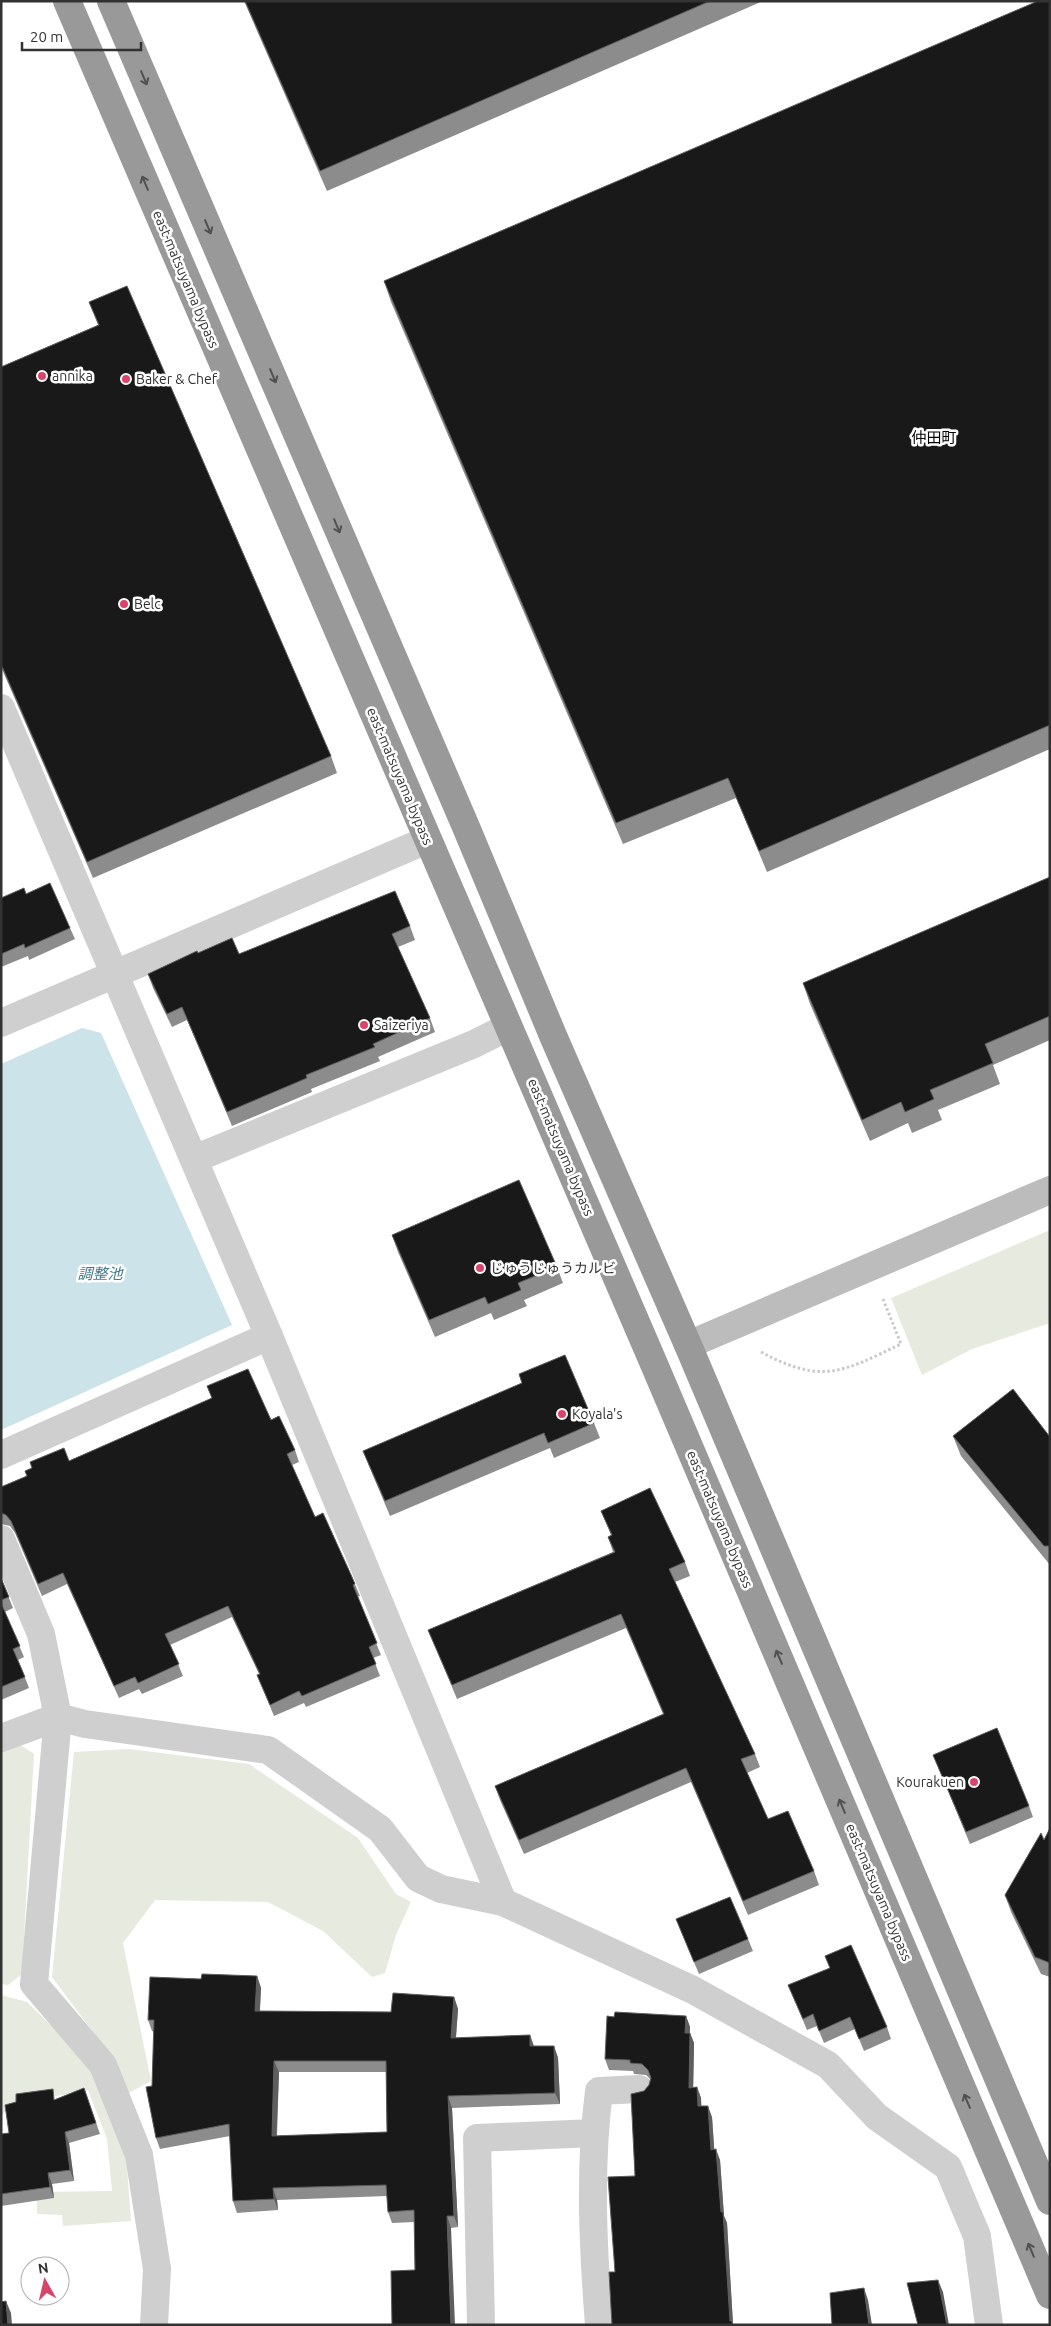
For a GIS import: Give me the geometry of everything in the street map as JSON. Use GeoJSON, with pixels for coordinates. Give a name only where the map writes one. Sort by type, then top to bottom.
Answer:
{"type":"FeatureCollection","features":[{"type":"Feature","properties":{"kind":"highway","name":"east-matsuyama bypass"},"geometry":{"type":"LineString","coordinates":[[67,1],[674,1410],[1050,2295]]}},
{"type":"Feature","properties":{"kind":"highway"},"geometry":{"type":"LineString","coordinates":[[111,1],[455,800],[554,1038],[688,1345],[1050,2201]]}},
{"type":"Feature","properties":{"kind":"street"},"geometry":{"type":"LineString","coordinates":[[1,708],[269,1336],[503,1902]]}},
{"type":"Feature","properties":{"kind":"street"},"geometry":{"type":"LineString","coordinates":[[1,1023],[427,840]]}},
{"type":"Feature","properties":{"kind":"street"},"geometry":{"type":"LineString","coordinates":[[194,1159],[474,1044],[508,1027]]}},
{"type":"Feature","properties":{"kind":"street"},"geometry":{"type":"LineString","coordinates":[[688,1345],[1050,1190]]}},
{"type":"Feature","properties":{"kind":"street"},"geometry":{"type":"LineString","coordinates":[[1,1455],[269,1336]]}},
{"type":"Feature","properties":{"kind":"street"},"geometry":{"type":"LineString","coordinates":[[1,1539],[41,1634],[58,1717],[34,1984],[104,2066],[139,2155],[157,2269],[154,2325]]}},
{"type":"Feature","properties":{"kind":"street"},"geometry":{"type":"LineString","coordinates":[[1,1738],[58,1717],[85,1724],[268,1750],[380,1829],[418,1878],[441,1888],[503,1902],[693,1990],[828,2065],[877,2117],[948,2167],[978,2236],[989,2325]]}},
{"type":"Feature","properties":{"kind":"street"},"geometry":{"type":"LineString","coordinates":[[599,2325],[592,2234],[594,2133],[599,2091],[639,2089]]}},
{"type":"Feature","properties":{"kind":"street"},"geometry":{"type":"LineString","coordinates":[[480,2325],[478,2138],[594,2133]]}},
{"type":"Feature","properties":{"kind":"path"},"geometry":{"type":"LineString","coordinates":[[761,1352],[787,1366],[820,1373],[839,1371],[901,1344],[881,1294]]}},
{"type":"Feature","properties":{"kind":"shaded area"},"geometry":{"type":"Polygon","coordinates":[[[1050,1230],[1050,1323],[972,1349],[922,1375],[891,1298],[1050,1230]]]}},
{"type":"Feature","properties":{"kind":"shaded area"},"geometry":{"type":"Polygon","coordinates":[[[19,1744],[34,1754],[22,1974],[8,1985],[1,1984],[1,1752],[19,1744]]]}},
{"type":"Feature","properties":{"kind":"shaded area"},"geometry":{"type":"Polygon","coordinates":[[[129,1749],[249,1764],[358,1838],[396,1894],[411,1902],[396,1935],[385,1973],[372,1977],[323,1931],[268,1902],[155,1900],[123,1943],[151,2081],[129,2093],[114,2060],[52,1977],[74,1752],[129,1749]]]}},
{"type":"Feature","properties":{"kind":"shaded area"},"geometry":{"type":"Polygon","coordinates":[[[1,1995],[27,2002],[97,2071],[126,2154],[131,2221],[63,2226],[62,2215],[37,2214],[37,2192],[112,2191],[107,2139],[88,2090],[9,2105],[1,2117],[1,1995]]]}},
{"type":"Feature","properties":{"kind":"water","name":"調整池"},"geometry":{"type":"Polygon","coordinates":[[[82,1028],[101,1033],[232,1325],[1,1430],[1,1064],[82,1028]]]}},
{"type":"Feature","properties":{"kind":"building"},"geometry":{"type":"Polygon","coordinates":[[[245,1],[710,1],[320,171],[245,1]]]}},
{"type":"Feature","properties":{"kind":"building"},"geometry":{"type":"Polygon","coordinates":[[[1038,1],[1050,1],[1050,725],[759,851],[728,778],[616,823],[384,281],[1038,1]]]}},
{"type":"Feature","properties":{"kind":"building"},"geometry":{"type":"Polygon","coordinates":[[[127,286],[331,756],[87,862],[1,664],[1,367],[99,325],[89,302],[127,286]]]}},
{"type":"Feature","properties":{"kind":"building"},"geometry":{"type":"Polygon","coordinates":[[[1050,877],[1050,1016],[985,1044],[993,1063],[930,1090],[934,1099],[905,1112],[901,1102],[862,1120],[803,983],[1050,877]]]}},
{"type":"Feature","properties":{"kind":"building"},"geometry":{"type":"Polygon","coordinates":[[[50,883],[70,928],[25,948],[24,944],[1,954],[1,898],[24,888],[26,894],[50,883]]]}},
{"type":"Feature","properties":{"kind":"building"},"geometry":{"type":"Polygon","coordinates":[[[395,891],[410,926],[392,934],[430,1018],[373,1044],[375,1047],[306,1075],[307,1078],[227,1112],[182,1007],[167,1014],[148,974],[197,951],[198,953],[232,938],[239,954],[395,891]]]}},
{"type":"Feature","properties":{"kind":"building","name":"じゅうじゅうカルビ"},"geometry":{"type":"Polygon","coordinates":[[[519,1180],[557,1267],[518,1283],[521,1290],[488,1304],[485,1297],[429,1320],[392,1235],[519,1180]]]}},
{"type":"Feature","properties":{"kind":"building"},"geometry":{"type":"Polygon","coordinates":[[[565,1355],[594,1423],[548,1443],[544,1433],[385,1501],[363,1451],[522,1383],[519,1374],[565,1355]]]}},
{"type":"Feature","properties":{"kind":"building"},"geometry":{"type":"Polygon","coordinates":[[[248,1369],[271,1420],[279,1416],[295,1450],[287,1454],[315,1517],[323,1513],[352,1577],[355,1584],[353,1585],[377,1643],[369,1647],[376,1664],[302,1696],[299,1691],[270,1705],[257,1675],[260,1674],[228,1606],[165,1634],[179,1664],[138,1683],[135,1677],[114,1686],[63,1573],[38,1584],[11,1521],[6,1515],[1,1513],[1,1487],[27,1476],[25,1471],[32,1468],[30,1462],[64,1448],[69,1461],[212,1398],[207,1386],[248,1369]]]}},
{"type":"Feature","properties":{"kind":"building"},"geometry":{"type":"Polygon","coordinates":[[[1013,1389],[1050,1437],[1050,1546],[1044,1546],[953,1436],[1013,1389]]]}},
{"type":"Feature","properties":{"kind":"building"},"geometry":{"type":"Polygon","coordinates":[[[650,1488],[685,1562],[669,1569],[755,1754],[741,1759],[768,1819],[788,1811],[814,1871],[743,1901],[686,1768],[519,1840],[495,1786],[664,1714],[621,1614],[452,1685],[428,1630],[615,1552],[608,1537],[612,1535],[601,1511],[650,1488]]]}},
{"type":"Feature","properties":{"kind":"building"},"geometry":{"type":"Polygon","coordinates":[[[1,1578],[9,1597],[1,1600],[1,1578]]]}},
{"type":"Feature","properties":{"kind":"building"},"geometry":{"type":"Polygon","coordinates":[[[1,1603],[20,1646],[13,1649],[25,1677],[1,1687],[1,1603]]]}},
{"type":"Feature","properties":{"kind":"building","name":"Kourakuen"},"geometry":{"type":"Polygon","coordinates":[[[997,1728],[1029,1806],[966,1832],[933,1755],[997,1728]]]}},
{"type":"Feature","properties":{"kind":"building"},"geometry":{"type":"Polygon","coordinates":[[[1050,1828],[1050,1963],[1035,1957],[1005,1895],[1041,1833],[1044,1840],[1050,1828]]]}},
{"type":"Feature","properties":{"kind":"building"},"geometry":{"type":"Polygon","coordinates":[[[730,1897],[748,1939],[694,1962],[676,1919],[730,1897]]]}},
{"type":"Feature","properties":{"kind":"building"},"geometry":{"type":"Polygon","coordinates":[[[851,1945],[887,2027],[859,2039],[850,2017],[819,2031],[813,2014],[803,2019],[788,1985],[830,1968],[825,1956],[851,1945]]]}},
{"type":"Feature","properties":{"kind":"building"},"geometry":{"type":"Polygon","coordinates":[[[202,1974],[257,1976],[255,2011],[391,2012],[393,1993],[454,1997],[451,2038],[530,2035],[530,2046],[554,2046],[555,2093],[448,2096],[454,2216],[447,2216],[451,2325],[392,2325],[391,2271],[415,2270],[414,2210],[388,2212],[386,2185],[273,2188],[274,2199],[233,2201],[229,2124],[156,2138],[146,2087],[152,2086],[154,2020],[148,2020],[150,1977],[201,1979],[202,1974]],[[274,2061],[272,2136],[387,2132],[386,2061],[274,2061]]]}},
{"type":"Feature","properties":{"kind":"building"},"geometry":{"type":"Polygon","coordinates":[[[615,2012],[686,2016],[685,2033],[690,2033],[689,2088],[697,2087],[698,2106],[708,2106],[711,2150],[716,2149],[721,2212],[723,2212],[730,2321],[732,2321],[732,2325],[612,2325],[609,2272],[615,2272],[608,2177],[635,2176],[631,2094],[644,2091],[649,2085],[651,2078],[648,2070],[642,2064],[630,2063],[630,2060],[605,2059],[607,2016],[614,2017],[615,2012]]]}},
{"type":"Feature","properties":{"kind":"building"},"geometry":{"type":"Polygon","coordinates":[[[84,2088],[96,2123],[65,2132],[70,2170],[48,2173],[50,2187],[1,2194],[1,2134],[9,2133],[5,2105],[16,2102],[16,2094],[53,2089],[54,2100],[84,2088]]]}},
{"type":"Feature","properties":{"kind":"building"},"geometry":{"type":"Polygon","coordinates":[[[938,2280],[947,2325],[918,2325],[907,2283],[938,2280]]]}},
{"type":"Feature","properties":{"kind":"building"},"geometry":{"type":"Polygon","coordinates":[[[864,2288],[869,2325],[832,2325],[830,2293],[864,2288]]]}},
{"type":"Feature","properties":{"kind":"building"},"geometry":{"type":"Polygon","coordinates":[[[6,2301],[8,2325],[1,2325],[1,2302],[6,2301]]]}},
{"type":"Feature","properties":{"kind":"place","name":"annika"},"geometry":{"type":"Point","coordinates":[42,376]}},
{"type":"Feature","properties":{"kind":"place","name":"Baker & Chef"},"geometry":{"type":"Point","coordinates":[126,379]}},
{"type":"Feature","properties":{"kind":"place","name":"Belc"},"geometry":{"type":"Point","coordinates":[124,604]}},
{"type":"Feature","properties":{"kind":"place","name":"Saizeriya"},"geometry":{"type":"Point","coordinates":[364,1025]}},
{"type":"Feature","properties":{"kind":"place","name":"じゅうじゅうカルビ"},"geometry":{"type":"Point","coordinates":[480,1268]}},
{"type":"Feature","properties":{"kind":"place","name":"Koyala's"},"geometry":{"type":"Point","coordinates":[562,1414]}},
{"type":"Feature","properties":{"kind":"place","name":"Kourakuen"},"geometry":{"type":"Point","coordinates":[974,1782]}},
{"type":"Feature","properties":{"kind":"district","name":"仲田町"},"geometry":{"type":"Point","coordinates":[934,438]}}]}
